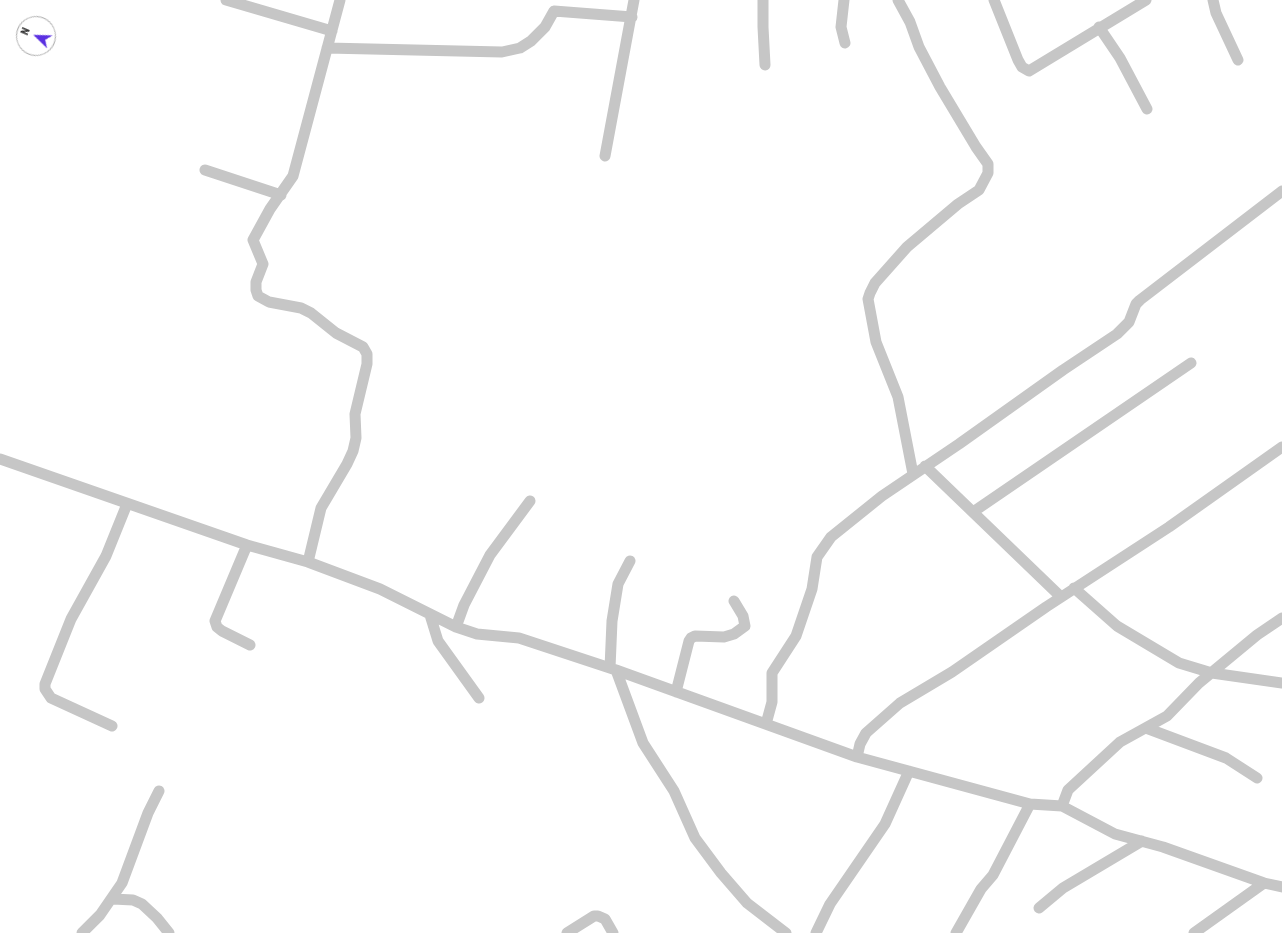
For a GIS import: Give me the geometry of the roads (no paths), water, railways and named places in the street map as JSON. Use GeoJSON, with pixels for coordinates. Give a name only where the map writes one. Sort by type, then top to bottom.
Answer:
{"type":"FeatureCollection","features":[{"type":"Feature","properties":{"kind":"street"},"geometry":{"type":"LineString","coordinates":[[226,0],[332,31]]}},
{"type":"Feature","properties":{"kind":"street"},"geometry":{"type":"LineString","coordinates":[[308,562],[321,508],[353,451],[356,438],[355,414],[367,364],[367,354],[363,347],[336,333],[311,313],[301,308],[269,302],[258,296],[256,282],[263,264],[253,240],[270,209],[293,176],[340,0]]}},
{"type":"Feature","properties":{"kind":"street"},"geometry":{"type":"LineString","coordinates":[[605,156],[614,97],[632,17],[634,0]]}},
{"type":"Feature","properties":{"kind":"street"},"geometry":{"type":"LineString","coordinates":[[763,0],[765,65]]}},
{"type":"Feature","properties":{"kind":"street"},"geometry":{"type":"LineString","coordinates":[[844,0],[841,27],[845,43]]}},
{"type":"Feature","properties":{"kind":"street"},"geometry":{"type":"LineString","coordinates":[[898,0],[910,22],[919,47],[940,87],[976,148],[988,164],[988,173],[979,190],[958,204],[907,247],[875,283],[868,299],[876,342],[898,397],[913,474]]}},
{"type":"Feature","properties":{"kind":"street"},"geometry":{"type":"LineString","coordinates":[[994,0],[1018,60],[1022,67],[1029,71],[1099,27],[1146,0]]}},
{"type":"Feature","properties":{"kind":"street"},"geometry":{"type":"LineString","coordinates":[[1213,0],[1216,13],[1238,60]]}},
{"type":"Feature","properties":{"kind":"street"},"geometry":{"type":"LineString","coordinates":[[327,48],[502,52],[520,48],[531,41],[545,27],[554,11],[632,17]]}},
{"type":"Feature","properties":{"kind":"street"},"geometry":{"type":"LineString","coordinates":[[1099,27],[1120,58],[1147,109]]}},
{"type":"Feature","properties":{"kind":"street"},"geometry":{"type":"LineString","coordinates":[[205,170],[281,195]]}},
{"type":"Feature","properties":{"kind":"street"},"geometry":{"type":"LineString","coordinates":[[766,724],[772,702],[772,673],[796,636],[805,614],[812,589],[817,557],[836,533],[882,496],[913,474],[1063,370],[1118,334],[1129,322],[1136,304],[1140,300],[1282,190]]}},
{"type":"Feature","properties":{"kind":"street"},"geometry":{"type":"LineString","coordinates":[[973,512],[1191,363]]}},
{"type":"Feature","properties":{"kind":"street"},"geometry":{"type":"LineString","coordinates":[[857,756],[860,744],[866,733],[900,703],[952,672],[1074,588],[1169,527],[1282,447]]}},
{"type":"Feature","properties":{"kind":"street"},"geometry":{"type":"LineString","coordinates":[[0,460],[247,545],[308,562],[380,589],[430,615],[456,627],[477,634],[519,638],[613,669],[857,756],[1030,804],[1062,806],[1115,834],[1142,841],[1264,883],[1282,887]]}},
{"type":"Feature","properties":{"kind":"street"},"geometry":{"type":"LineString","coordinates":[[925,466],[1061,597]]}},
{"type":"Feature","properties":{"kind":"street"},"geometry":{"type":"LineString","coordinates":[[456,627],[464,605],[490,555],[530,501]]}},
{"type":"Feature","properties":{"kind":"street"},"geometry":{"type":"LineString","coordinates":[[112,726],[51,698],[45,689],[45,684],[71,619],[106,556],[127,504]]}},
{"type":"Feature","properties":{"kind":"street"},"geometry":{"type":"LineString","coordinates":[[247,545],[215,621],[217,627],[222,631],[250,645]]}},
{"type":"Feature","properties":{"kind":"street"},"geometry":{"type":"LineString","coordinates":[[630,561],[618,584],[612,621],[613,669],[643,743],[674,791],[695,838],[721,873],[747,903],[786,933]]}},
{"type":"Feature","properties":{"kind":"street"},"geometry":{"type":"LineString","coordinates":[[1074,588],[1117,626],[1140,642],[1179,663],[1212,672],[1282,683]]}},
{"type":"Feature","properties":{"kind":"street"},"geometry":{"type":"LineString","coordinates":[[676,692],[691,638],[695,636],[724,637],[734,634],[745,626],[743,616],[734,601]]}},
{"type":"Feature","properties":{"kind":"street"},"geometry":{"type":"LineString","coordinates":[[430,615],[438,641],[479,698]]}},
{"type":"Feature","properties":{"kind":"street"},"geometry":{"type":"LineString","coordinates":[[1062,806],[1068,790],[1120,742],[1167,716],[1199,683],[1257,635],[1282,618]]}},
{"type":"Feature","properties":{"kind":"street"},"geometry":{"type":"LineString","coordinates":[[1146,728],[1226,758],[1257,778]]}},
{"type":"Feature","properties":{"kind":"street"},"geometry":{"type":"LineString","coordinates":[[816,933],[830,904],[885,824],[909,771]]}},
{"type":"Feature","properties":{"kind":"street"},"geometry":{"type":"LineString","coordinates":[[82,933],[112,899],[129,868],[148,813],[159,791]]}},
{"type":"Feature","properties":{"kind":"street"},"geometry":{"type":"LineString","coordinates":[[956,933],[981,889],[993,875],[1030,804]]}},
{"type":"Feature","properties":{"kind":"street"},"geometry":{"type":"LineString","coordinates":[[1039,908],[1063,888],[1142,841]]}},
{"type":"Feature","properties":{"kind":"street"},"geometry":{"type":"LineString","coordinates":[[1194,933],[1264,883]]}},
{"type":"Feature","properties":{"kind":"street"},"geometry":{"type":"LineString","coordinates":[[112,899],[133,900],[142,904],[170,933]]}},
{"type":"Feature","properties":{"kind":"street"},"geometry":{"type":"LineString","coordinates":[[567,933],[594,916],[598,916],[605,919],[613,933]]}}]}
